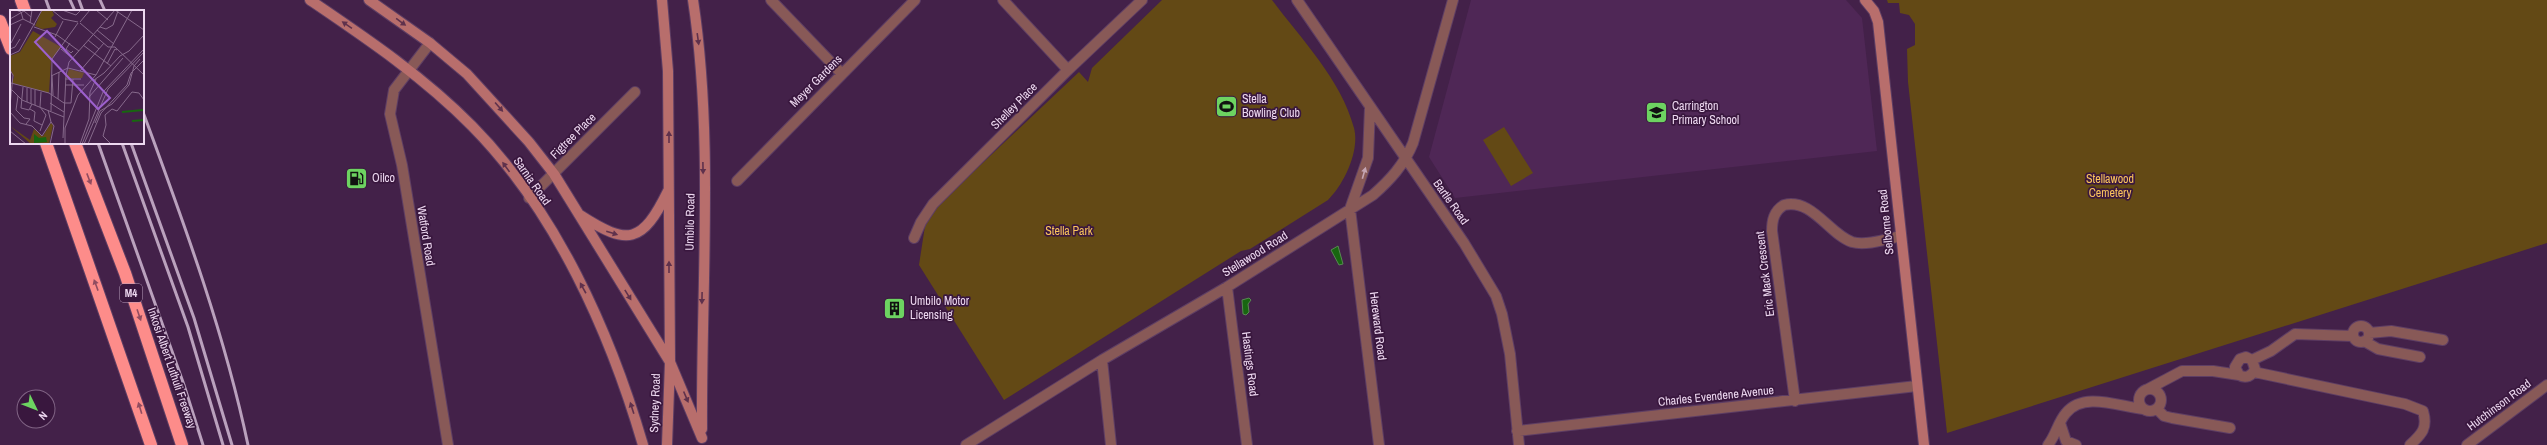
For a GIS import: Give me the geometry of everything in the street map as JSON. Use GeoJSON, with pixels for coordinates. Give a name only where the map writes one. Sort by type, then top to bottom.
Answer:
{"type":"FeatureCollection","features":[{"type":"Feature","properties":{"kind":"highway"},"geometry":{"type":"LineString","coordinates":[[21,0],[25,10]]}},
{"type":"Feature","properties":{"kind":"highway"},"geometry":{"type":"LineString","coordinates":[[0,21],[10,46]]}},
{"type":"Feature","properties":{"kind":"highway","name":"M4"},"geometry":{"type":"LineString","coordinates":[[46,144],[151,445]]}},
{"type":"Feature","properties":{"kind":"highway","name":"Inkosi Albert Luthuli Freeway"},"geometry":{"type":"LineString","coordinates":[[75,144],[127,281],[182,445]]}},
{"type":"Feature","properties":{"kind":"main road","name":"Sarnia Road"},"geometry":{"type":"LineString","coordinates":[[310,0],[408,70],[472,126],[497,154],[554,236],[595,312],[625,388],[643,445]]}},
{"type":"Feature","properties":{"kind":"main road","name":"Sarnia Road"},"geometry":{"type":"LineString","coordinates":[[369,0],[430,43],[467,74],[494,101],[554,174],[670,362],[702,442]]}},
{"type":"Feature","properties":{"kind":"main road","name":"Umbilo Road"},"geometry":{"type":"LineString","coordinates":[[662,0],[668,71],[670,362]]}},
{"type":"Feature","properties":{"kind":"main road","name":"Umbilo Road"},"geometry":{"type":"LineString","coordinates":[[692,0],[700,58],[704,189],[702,442]]}},
{"type":"Feature","properties":{"kind":"main road","name":"Selborne Road"},"geometry":{"type":"LineString","coordinates":[[1865,0],[1874,11],[1878,22],[1924,445]]}},
{"type":"Feature","properties":{"kind":"main road"},"geometry":{"type":"LineString","coordinates":[[578,214],[610,233],[631,235],[640,231],[652,220],[669,189]]}},
{"type":"Feature","properties":{"kind":"main road","name":"Sydney Road"},"geometry":{"type":"LineString","coordinates":[[667,445],[670,362]]}},
{"type":"Feature","properties":{"kind":"street"},"geometry":{"type":"LineString","coordinates":[[771,0],[842,74]]}},
{"type":"Feature","properties":{"kind":"street","name":"Meyer Gardens"},"geometry":{"type":"LineString","coordinates":[[737,181],[915,0]]}},
{"type":"Feature","properties":{"kind":"street"},"geometry":{"type":"LineString","coordinates":[[1003,0],[1068,70]]}},
{"type":"Feature","properties":{"kind":"street","name":"Shelley Place"},"geometry":{"type":"LineString","coordinates":[[914,238],[921,222],[933,204],[1068,70],[1142,0]]}},
{"type":"Feature","properties":{"kind":"street","name":"Bartle Road"},"geometry":{"type":"LineString","coordinates":[[1297,0],[1470,252],[1496,296],[1502,314],[1510,354],[1519,445]]}},
{"type":"Feature","properties":{"kind":"street","name":"Stellawood Road"},"geometry":{"type":"LineString","coordinates":[[966,445],[1102,360],[1227,287],[1350,209],[1383,186],[1406,160],[1413,143],[1453,0]]}},
{"type":"Feature","properties":{"kind":"street","name":"Watford Road"},"geometry":{"type":"LineString","coordinates":[[430,43],[394,90],[390,114],[402,165],[448,445]]}},
{"type":"Feature","properties":{"kind":"street","name":"Figtree Place"},"geometry":{"type":"LineString","coordinates":[[529,198],[635,92]]}},
{"type":"Feature","properties":{"kind":"street"},"geometry":{"type":"LineString","coordinates":[[1350,209],[1368,158],[1370,107]]}},
{"type":"Feature","properties":{"kind":"street","name":"Eric Mack Crescent"},"geometry":{"type":"LineString","coordinates":[[1795,401],[1772,231],[1773,218],[1776,213],[1784,205],[1798,205],[1853,242],[1862,243],[1901,236]]}},
{"type":"Feature","properties":{"kind":"street","name":"Hereward Road"},"geometry":{"type":"LineString","coordinates":[[1350,209],[1379,445]]}},
{"type":"Feature","properties":{"kind":"street","name":"Hastings Road"},"geometry":{"type":"LineString","coordinates":[[1227,287],[1248,445]]}},
{"type":"Feature","properties":{"kind":"street"},"geometry":{"type":"LineString","coordinates":[[2353,336],[2358,327],[2364,327],[2366,337],[2378,349],[2420,357]]}},
{"type":"Feature","properties":{"kind":"street"},"geometry":{"type":"LineString","coordinates":[[2118,404],[2182,371],[2212,371],[2245,377],[2253,367],[2271,351],[2290,337],[2300,333],[2353,336],[2358,341],[2366,337],[2390,331],[2443,340]]}},
{"type":"Feature","properties":{"kind":"street"},"geometry":{"type":"LineString","coordinates":[[2212,371],[2246,357],[2253,367],[2405,404],[2424,411],[2426,420],[2423,433],[2410,445]]}},
{"type":"Feature","properties":{"kind":"street"},"geometry":{"type":"LineString","coordinates":[[2239,375],[2235,367],[2240,359]]}},
{"type":"Feature","properties":{"kind":"street"},"geometry":{"type":"LineString","coordinates":[[1102,360],[1111,445]]}},
{"type":"Feature","properties":{"kind":"street"},"geometry":{"type":"LineString","coordinates":[[2048,445],[2069,409],[2082,402],[2118,404],[2143,409],[2148,412],[2157,410],[2161,403],[2165,381]]}},
{"type":"Feature","properties":{"kind":"street","name":"Hutchinson Road"},"geometry":{"type":"LineString","coordinates":[[2467,445],[2547,385]]}},
{"type":"Feature","properties":{"kind":"street","name":"Charles Evendene Avenue"},"geometry":{"type":"LineString","coordinates":[[1517,431],[1918,386]]}},
{"type":"Feature","properties":{"kind":"street"},"geometry":{"type":"LineString","coordinates":[[2145,390],[2154,390],[2161,397]]}},
{"type":"Feature","properties":{"kind":"street"},"geometry":{"type":"LineString","coordinates":[[2143,409],[2138,400],[2145,390]]}},
{"type":"Feature","properties":{"kind":"street"},"geometry":{"type":"LineString","coordinates":[[2157,410],[2164,416],[2172,418],[2230,428]]}},
{"type":"Feature","properties":{"kind":"street"},"geometry":{"type":"LineString","coordinates":[[2060,423],[2064,438],[2074,445]]}},
{"type":"Feature","properties":{"kind":"shaded area","name":"Carrington Primary School"},"geometry":{"type":"Polygon","coordinates":[[[1471,0],[1846,0],[1862,18],[1877,151],[1455,198],[1429,157],[1471,0]]]}},
{"type":"Feature","properties":{"kind":"shaded area"},"geometry":{"type":"Polygon","coordinates":[[[1338,246],[1343,264],[1339,265],[1331,250],[1338,246]]]}},
{"type":"Feature","properties":{"kind":"shaded area"},"geometry":{"type":"Polygon","coordinates":[[[1249,298],[1251,300],[1248,304],[1249,312],[1246,315],[1243,314],[1242,300],[1249,298]]]}},
{"type":"Feature","properties":{"kind":"green space","name":"Stella Park"},"geometry":{"type":"Polygon","coordinates":[[[1162,0],[1272,0],[1319,60],[1340,93],[1354,128],[1355,147],[1353,157],[1340,185],[1328,200],[1250,249],[1241,251],[1004,400],[919,265],[925,226],[935,208],[1079,72],[1088,82],[1092,68],[1162,0]]]}},
{"type":"Feature","properties":{"kind":"green space","name":"Stellawood Cemetery"},"geometry":{"type":"Polygon","coordinates":[[[1887,0],[2547,0],[2547,243],[1947,433],[1908,82],[1907,49],[1915,45],[1915,24],[1909,15],[1900,13],[1899,3],[1888,3],[1887,0]]]}},
{"type":"Feature","properties":{"kind":"green space"},"geometry":{"type":"Polygon","coordinates":[[[1504,127],[1533,173],[1511,186],[1483,140],[1504,127]]]}},
{"type":"Feature","properties":{"kind":"railway"},"geometry":{"type":"LineString","coordinates":[[46,0],[50,10]]}},
{"type":"Feature","properties":{"kind":"railway"},"geometry":{"type":"LineString","coordinates":[[70,0],[75,10]]}},
{"type":"Feature","properties":{"kind":"railway"},"geometry":{"type":"LineString","coordinates":[[79,0],[83,10]]}},
{"type":"Feature","properties":{"kind":"railway"},"geometry":{"type":"LineString","coordinates":[[100,0],[105,10]]}},
{"type":"Feature","properties":{"kind":"railway"},"geometry":{"type":"LineString","coordinates":[[144,115],[202,277],[215,318],[248,445]]}},
{"type":"Feature","properties":{"kind":"railway"},"geometry":{"type":"LineString","coordinates":[[98,144],[184,385],[203,445]]}},
{"type":"Feature","properties":{"kind":"railway"},"geometry":{"type":"LineString","coordinates":[[122,144],[188,327],[223,445]]}},
{"type":"Feature","properties":{"kind":"railway"},"geometry":{"type":"LineString","coordinates":[[131,144],[194,318],[232,445]]}},
{"type":"Feature","properties":{"kind":"place","name":"Stella Bowling Club"},"geometry":{"type":"Point","coordinates":[1227,106]}},
{"type":"Feature","properties":{"kind":"place","name":"Carrington Primary School"},"geometry":{"type":"Point","coordinates":[1657,113]}},
{"type":"Feature","properties":{"kind":"place","name":"Oilco"},"geometry":{"type":"Point","coordinates":[356,178]}},
{"type":"Feature","properties":{"kind":"place","name":"Umbilo Motor Licensing"},"geometry":{"type":"Point","coordinates":[894,308]}}]}
